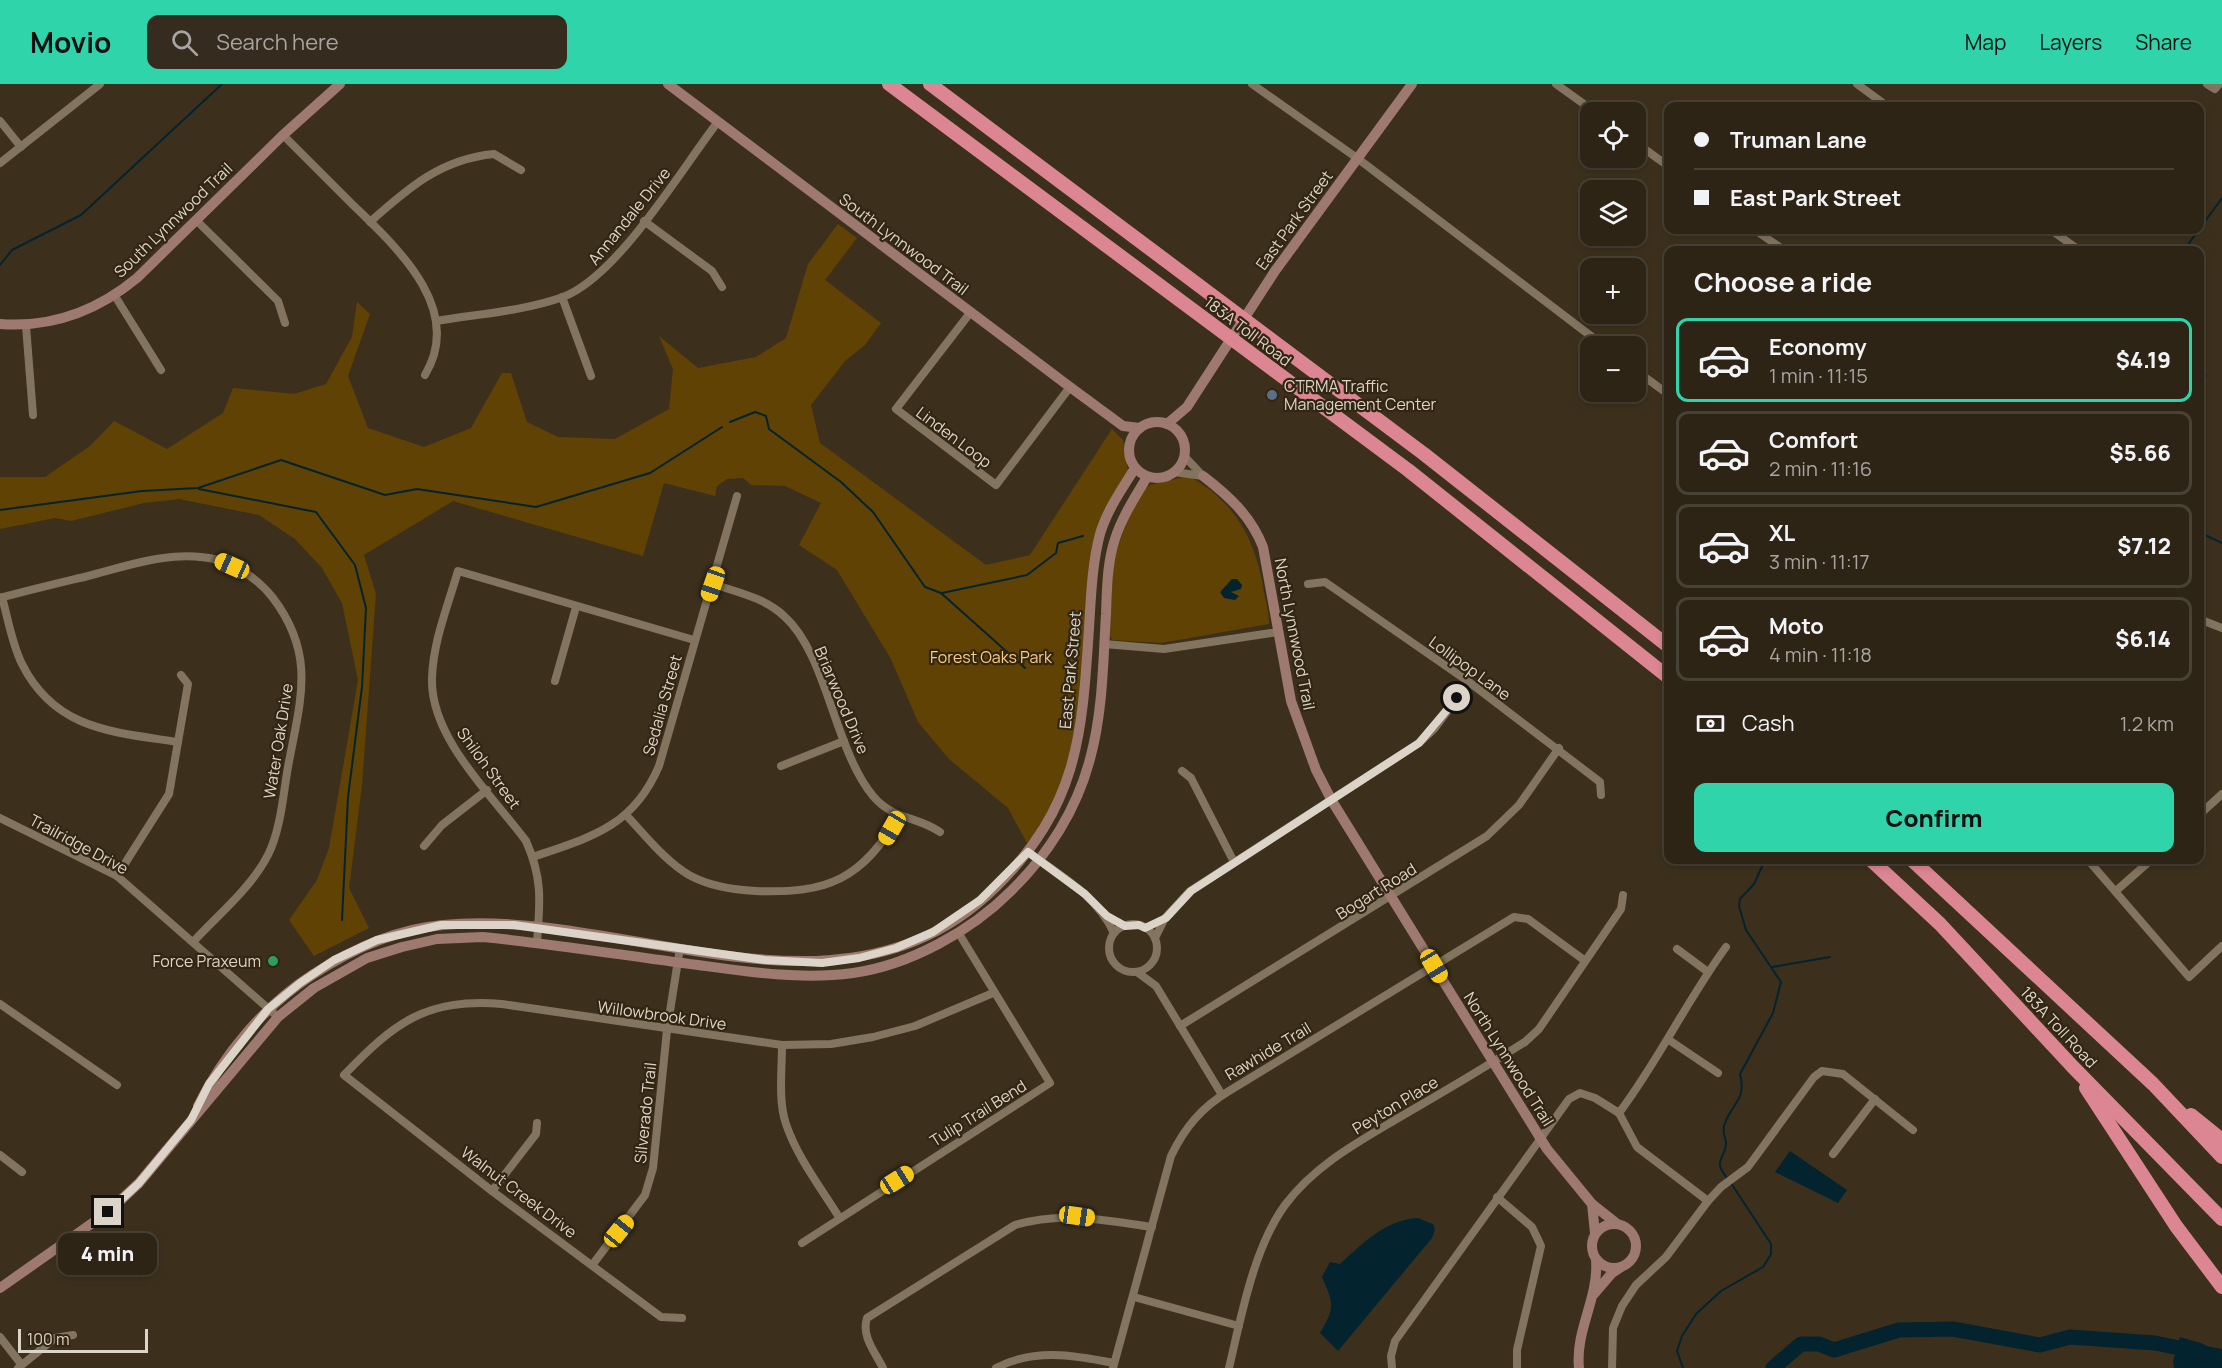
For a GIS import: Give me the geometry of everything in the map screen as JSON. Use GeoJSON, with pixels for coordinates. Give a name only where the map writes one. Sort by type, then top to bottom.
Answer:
{"type":"FeatureCollection","features":[{"type":"Feature","properties":{"kind":"highway","name":"183A Toll Road"},"geometry":{"type":"LineString","coordinates":[[889,84],[1408,470],[1664,674]]}},
{"type":"Feature","properties":{"kind":"highway","name":"183A Toll Road"},"geometry":{"type":"LineString","coordinates":[[930,84],[1310,367],[1664,643]]}},
{"type":"Feature","properties":{"kind":"highway","name":"183A Toll Road"},"geometry":{"type":"LineString","coordinates":[[1875,864],[1940,924],[2072,1066],[2222,1219]]}},
{"type":"Feature","properties":{"kind":"highway","name":"183A Toll Road"},"geometry":{"type":"LineString","coordinates":[[1916,864],[2152,1084],[2222,1157]]}},
{"type":"Feature","properties":{"kind":"highway"},"geometry":{"type":"LineString","coordinates":[[2072,1066],[2176,1227],[2222,1287]]}},
{"type":"Feature","properties":{"kind":"highway"},"geometry":{"type":"LineString","coordinates":[[2152,1084],[2222,1140]]}},
{"type":"Feature","properties":{"kind":"street"},"geometry":{"type":"LineString","coordinates":[[0,163],[100,84]]}},
{"type":"Feature","properties":{"kind":"street","name":"South Lynnwood Trail"},"geometry":{"type":"LineString","coordinates":[[0,324],[26,326],[72,316],[115,296],[283,135],[340,84]]}},
{"type":"Feature","properties":{"kind":"street","name":"South Lynnwood Trail"},"geometry":{"type":"LineString","coordinates":[[668,84],[1123,426],[1131,441]]}},
{"type":"Feature","properties":{"kind":"street"},"geometry":{"type":"LineString","coordinates":[[1252,84],[1357,158],[1591,336]]}},
{"type":"Feature","properties":{"kind":"street","name":"East Park Street"},"geometry":{"type":"LineString","coordinates":[[1167,424],[1189,402],[1275,271],[1412,84]]}},
{"type":"Feature","properties":{"kind":"street"},"geometry":{"type":"LineString","coordinates":[[1556,84],[1581,102]]}},
{"type":"Feature","properties":{"kind":"street"},"geometry":{"type":"LineString","coordinates":[[1857,84],[1882,102]]}},
{"type":"Feature","properties":{"kind":"street"},"geometry":{"type":"LineString","coordinates":[[2208,84],[2217,87]]}},
{"type":"Feature","properties":{"kind":"street"},"geometry":{"type":"LineString","coordinates":[[0,120],[21,147]]}},
{"type":"Feature","properties":{"kind":"street","name":"Annandale Drive"},"geometry":{"type":"LineString","coordinates":[[436,321],[562,297],[580,289],[608,267],[717,123]]}},
{"type":"Feature","properties":{"kind":"street"},"geometry":{"type":"LineString","coordinates":[[283,135],[412,267],[427,292],[436,321],[435,353],[425,375]]}},
{"type":"Feature","properties":{"kind":"street"},"geometry":{"type":"LineString","coordinates":[[1646,150],[1664,163]]}},
{"type":"Feature","properties":{"kind":"street"},"geometry":{"type":"LineString","coordinates":[[370,222],[418,181],[438,168],[459,160],[494,154],[521,170]]}},
{"type":"Feature","properties":{"kind":"street"},"geometry":{"type":"LineString","coordinates":[[196,220],[278,301],[285,323]]}},
{"type":"Feature","properties":{"kind":"street"},"geometry":{"type":"LineString","coordinates":[[644,221],[712,271],[722,287]]}},
{"type":"Feature","properties":{"kind":"street"},"geometry":{"type":"LineString","coordinates":[[1761,234],[1778,246]]}},
{"type":"Feature","properties":{"kind":"street"},"geometry":{"type":"LineString","coordinates":[[2056,234],[2072,246]]}},
{"type":"Feature","properties":{"kind":"street"},"geometry":{"type":"LineString","coordinates":[[115,296],[161,370]]}},
{"type":"Feature","properties":{"kind":"street"},"geometry":{"type":"LineString","coordinates":[[562,297],[591,376]]}},
{"type":"Feature","properties":{"kind":"street","name":"Linden Loop"},"geometry":{"type":"LineString","coordinates":[[970,313],[896,409],[996,485],[1070,387]]}},
{"type":"Feature","properties":{"kind":"street"},"geometry":{"type":"LineString","coordinates":[[26,326],[33,415]]}},
{"type":"Feature","properties":{"kind":"street"},"geometry":{"type":"LineString","coordinates":[[1646,378],[1664,391]]}},
{"type":"Feature","properties":{"kind":"street","name":"East Park Street"},"geometry":{"type":"LineString","coordinates":[[1180,434],[1189,402]]}},
{"type":"Feature","properties":{"kind":"street"},"geometry":{"type":"LineString","coordinates":[[1174,472],[1184,456],[1180,434],[1167,424],[1153,423],[1140,428],[1131,441],[1129,455],[1135,468],[1147,477],[1161,478],[1174,472],[1203,476]]}},
{"type":"Feature","properties":{"kind":"street","name":"South Lynnwood Trail"},"geometry":{"type":"LineString","coordinates":[[1123,426],[1140,428]]}},
{"type":"Feature","properties":{"kind":"street","name":"North Lynnwood Trail"},"geometry":{"type":"LineString","coordinates":[[1184,456],[1203,476],[1227,495],[1257,530],[1263,547],[1291,701],[1316,770],[1332,801],[1540,1138],[1592,1204],[1616,1223]]}},
{"type":"Feature","properties":{"kind":"street","name":"East Park Street"},"geometry":{"type":"LineString","coordinates":[[191,1120],[215,1076],[268,1009],[300,983],[334,960],[377,940],[441,925],[471,923],[538,927],[787,962],[822,963],[859,958],[896,948],[933,932],[966,913],[995,888],[1028,852],[1051,819],[1068,784],[1084,717],[1091,601],[1100,532],[1114,502],[1135,468]]}},
{"type":"Feature","properties":{"kind":"street","name":"East Park Street"},"geometry":{"type":"LineString","coordinates":[[0,1288],[113,1208],[139,1183],[278,1017],[314,988],[367,958],[402,947],[466,936],[537,942],[795,976],[854,973],[898,961],[958,932],[999,903],[1040,860],[1062,827],[1090,760],[1097,726],[1109,567],[1115,538],[1147,477]]}},
{"type":"Feature","properties":{"kind":"street","name":"Sedalia Street"},"geometry":{"type":"LineString","coordinates":[[533,857],[590,838],[626,815],[643,798],[659,766],[737,496]]}},
{"type":"Feature","properties":{"kind":"street","name":"Water Oak Drive"},"geometry":{"type":"LineString","coordinates":[[1,598],[159,558],[191,556],[219,561],[245,572],[268,592],[288,617],[300,644],[303,675],[278,822],[268,855],[248,883],[194,941]]}},
{"type":"Feature","properties":{"kind":"street","name":"Shiloh Street"},"geometry":{"type":"LineString","coordinates":[[537,942],[541,892],[533,857],[526,841],[452,743],[437,714],[432,679],[436,645],[458,571],[576,607]]}},
{"type":"Feature","properties":{"kind":"street","name":"Lollipop Lane"},"geometry":{"type":"LineString","coordinates":[[1308,584],[1324,582],[1468,682],[1559,748],[1600,782],[1601,795]]}},
{"type":"Feature","properties":{"kind":"street","name":"Briarwood Drive"},"geometry":{"type":"LineString","coordinates":[[713,584],[764,602],[790,622],[808,651],[844,741],[872,794],[899,816],[931,826],[940,832]]}},
{"type":"Feature","properties":{"kind":"street"},"geometry":{"type":"LineString","coordinates":[[1,598],[21,662],[39,692],[62,712],[84,725],[178,742]]}},
{"type":"Feature","properties":{"kind":"street"},"geometry":{"type":"LineString","coordinates":[[555,681],[576,607],[694,640]]}},
{"type":"Feature","properties":{"kind":"street"},"geometry":{"type":"LineString","coordinates":[[2204,621],[2222,628]]}},
{"type":"Feature","properties":{"kind":"street"},"geometry":{"type":"LineString","coordinates":[[1104,644],[1164,649],[1278,632]]}},
{"type":"Feature","properties":{"kind":"street"},"geometry":{"type":"LineString","coordinates":[[117,876],[169,794],[188,684],[181,675]]}},
{"type":"Feature","properties":{"kind":"street"},"geometry":{"type":"LineString","coordinates":[[1222,1095],[1156,986],[1153,972],[1155,938],[1166,918],[1191,891],[1419,743],[1434,729],[1468,682]]}},
{"type":"Feature","properties":{"kind":"street"},"geometry":{"type":"LineString","coordinates":[[781,766],[844,741]]}},
{"type":"Feature","properties":{"kind":"street","name":"Bogart Road"},"geometry":{"type":"LineString","coordinates":[[1180,1026],[1392,897],[1487,836],[1505,821],[1559,748]]}},
{"type":"Feature","properties":{"kind":"street"},"geometry":{"type":"LineString","coordinates":[[1182,771],[1191,778],[1234,862]]}},
{"type":"Feature","properties":{"kind":"street"},"geometry":{"type":"LineString","coordinates":[[424,846],[442,825],[487,790]]}},
{"type":"Feature","properties":{"kind":"street"},"geometry":{"type":"LineString","coordinates":[[2204,810],[2222,794]]}},
{"type":"Feature","properties":{"kind":"street"},"geometry":{"type":"LineString","coordinates":[[626,815],[666,857],[690,876],[737,890],[785,892],[816,888],[844,877],[874,852],[899,816]]}},
{"type":"Feature","properties":{"kind":"street","name":"Trailridge Drive"},"geometry":{"type":"LineString","coordinates":[[0,818],[117,876],[194,941],[278,1017]]}},
{"type":"Feature","properties":{"kind":"street"},"geometry":{"type":"LineString","coordinates":[[1028,852],[1085,894],[1107,916],[1125,926]]}},
{"type":"Feature","properties":{"kind":"street"},"geometry":{"type":"LineString","coordinates":[[2092,864],[2117,890],[2190,977],[2222,946]]}},
{"type":"Feature","properties":{"kind":"street"},"geometry":{"type":"LineString","coordinates":[[2117,890],[2146,864]]}},
{"type":"Feature","properties":{"kind":"street","name":"Peyton Place"},"geometry":{"type":"LineString","coordinates":[[1229,1368],[1239,1326],[1269,1232],[1284,1206],[1308,1178],[1341,1153],[1525,1042],[1539,1029],[1621,909],[1623,896]]}},
{"type":"Feature","properties":{"kind":"street"},"geometry":{"type":"LineString","coordinates":[[1107,916],[1114,933],[1109,949],[1115,964],[1121,969],[1137,972],[1156,986]]}},
{"type":"Feature","properties":{"kind":"street","name":"Rawhide Trail"},"geometry":{"type":"LineString","coordinates":[[1113,1365],[1172,1156],[1182,1133],[1203,1110],[1222,1095],[1514,917],[1528,919],[1584,960]]}},
{"type":"Feature","properties":{"kind":"street"},"geometry":{"type":"LineString","coordinates":[[1145,928],[1166,918]]}},
{"type":"Feature","properties":{"kind":"street"},"geometry":{"type":"LineString","coordinates":[[1114,933],[1125,926],[1139,925],[1155,938]]}},
{"type":"Feature","properties":{"kind":"street","name":"Tulip Trail Bend"},"geometry":{"type":"LineString","coordinates":[[802,1243],[1050,1083],[993,993],[958,932]]}},
{"type":"Feature","properties":{"kind":"street"},"geometry":{"type":"LineString","coordinates":[[1619,1113],[1669,1040],[1708,972],[1726,947]]}},
{"type":"Feature","properties":{"kind":"street","name":"Silverado Trail"},"geometry":{"type":"LineString","coordinates":[[593,1264],[645,1195],[653,1168],[658,1137],[667,1030],[680,948]]}},
{"type":"Feature","properties":{"kind":"street"},"geometry":{"type":"LineString","coordinates":[[1677,949],[1708,972]]}},
{"type":"Feature","properties":{"kind":"street"},"geometry":{"type":"LineString","coordinates":[[1137,972],[1145,969],[1155,958]]}},
{"type":"Feature","properties":{"kind":"street","name":"Willowbrook Drive"},"geometry":{"type":"LineString","coordinates":[[344,1075],[376,1042],[406,1020],[433,1008],[469,1001],[782,1046],[831,1044],[873,1037],[915,1026],[993,993]]}},
{"type":"Feature","properties":{"kind":"street"},"geometry":{"type":"LineString","coordinates":[[0,1004],[117,1085]]}},
{"type":"Feature","properties":{"kind":"street"},"geometry":{"type":"LineString","coordinates":[[1669,1040],[1718,1073]]}},
{"type":"Feature","properties":{"kind":"street"},"geometry":{"type":"LineString","coordinates":[[782,1046],[785,1124],[802,1158],[839,1217]]}},
{"type":"Feature","properties":{"kind":"street"},"geometry":{"type":"LineString","coordinates":[[1612,1368],[1613,1328],[1622,1305],[1636,1285],[1666,1257],[1708,1201],[1721,1187],[1748,1167],[1814,1077],[1822,1071],[1843,1074],[1913,1130]]}},
{"type":"Feature","properties":{"kind":"street","name":"Walnut Creek Drive"},"geometry":{"type":"LineString","coordinates":[[344,1075],[492,1191],[593,1264],[661,1317],[682,1318]]}},
{"type":"Feature","properties":{"kind":"street"},"geometry":{"type":"LineString","coordinates":[[1392,1368],[1391,1356],[1395,1341],[1569,1099],[1580,1093],[1595,1098],[1619,1113],[1637,1147],[1708,1201]]}},
{"type":"Feature","properties":{"kind":"street"},"geometry":{"type":"LineString","coordinates":[[1833,1154],[1875,1099]]}},
{"type":"Feature","properties":{"kind":"street"},"geometry":{"type":"LineString","coordinates":[[492,1191],[536,1134],[537,1123]]}},
{"type":"Feature","properties":{"kind":"street"},"geometry":{"type":"LineString","coordinates":[[0,1155],[22,1172]]}},
{"type":"Feature","properties":{"kind":"street"},"geometry":{"type":"LineString","coordinates":[[1497,1197],[1532,1227],[1541,1246],[1517,1350],[1517,1368]]}},
{"type":"Feature","properties":{"kind":"street"},"geometry":{"type":"LineString","coordinates":[[1579,1368],[1581,1330],[1594,1294],[1596,1260],[1591,1247],[1595,1233],[1592,1204]]}},
{"type":"Feature","properties":{"kind":"street"},"geometry":{"type":"LineString","coordinates":[[883,1368],[864,1327],[867,1318],[1014,1225],[1041,1217],[1077,1216],[1152,1227]]}},
{"type":"Feature","properties":{"kind":"street"},"geometry":{"type":"LineString","coordinates":[[1594,1294],[1612,1273],[1633,1258],[1636,1244],[1630,1230],[1616,1223],[1601,1227],[1595,1233]]}},
{"type":"Feature","properties":{"kind":"street"},"geometry":{"type":"LineString","coordinates":[[1596,1260],[1608,1268],[1622,1267]]}},
{"type":"Feature","properties":{"kind":"street"},"geometry":{"type":"LineString","coordinates":[[1134,1297],[1239,1326]]}},
{"type":"Feature","properties":{"kind":"street"},"geometry":{"type":"LineString","coordinates":[[0,1337],[19,1366],[54,1338],[74,1335]]}},
{"type":"Feature","properties":{"kind":"street"},"geometry":{"type":"LineString","coordinates":[[996,1368],[1014,1359],[1047,1354],[1113,1365]]}},
{"type":"Feature","properties":{"kind":"green space","name":"Forest Oaks Park"},"geometry":{"type":"Polygon","coordinates":[[[838,224],[857,238],[825,280],[881,323],[865,345],[845,361],[811,405],[820,443],[986,565],[1030,555],[1112,429],[1123,440],[1128,471],[1103,518],[1081,717],[1058,796],[1028,845],[1008,808],[949,759],[918,722],[891,659],[837,570],[799,545],[821,503],[785,486],[751,485],[743,478],[727,479],[717,486],[715,496],[664,483],[643,556],[453,501],[364,555],[376,594],[362,785],[349,888],[369,928],[314,956],[289,920],[317,880],[329,848],[358,680],[342,603],[322,568],[295,539],[259,515],[179,499],[144,503],[71,521],[55,518],[0,529],[0,477],[45,477],[90,446],[114,421],[167,449],[223,413],[233,388],[294,394],[326,384],[352,337],[357,302],[370,314],[348,376],[368,428],[424,447],[471,428],[502,373],[511,373],[527,422],[558,437],[615,439],[669,409],[673,369],[659,336],[698,368],[756,357],[786,338],[808,264],[838,224]]]}},
{"type":"Feature","properties":{"kind":"green space"},"geometry":{"type":"Polygon","coordinates":[[[1188,476],[1219,498],[1241,524],[1256,556],[1269,624],[1161,643],[1112,640],[1109,634],[1114,558],[1141,491],[1150,485],[1188,476]]]}},
{"type":"Feature","properties":{"kind":"water"},"geometry":{"type":"Polygon","coordinates":[[[1232,579],[1237,579],[1242,585],[1241,589],[1231,592],[1239,596],[1235,600],[1224,598],[1220,592],[1232,579]]]}},
{"type":"Feature","properties":{"kind":"water"},"geometry":{"type":"Polygon","coordinates":[[[1790,1151],[1847,1190],[1838,1203],[1775,1172],[1790,1151]]]}},
{"type":"Feature","properties":{"kind":"water"},"geometry":{"type":"Polygon","coordinates":[[[1418,1218],[1433,1224],[1435,1230],[1432,1238],[1338,1351],[1320,1333],[1331,1306],[1322,1277],[1330,1262],[1340,1264],[1385,1228],[1395,1223],[1418,1218]]]}},
{"type":"Feature","properties":{"kind":"water"},"geometry":{"type":"Polygon","coordinates":[[[2180,1337],[2201,1343],[2222,1354],[2222,1368],[2174,1368],[2173,1361],[2180,1337]]]}},
{"type":"Feature","properties":{"kind":"waterway"},"geometry":{"type":"LineString","coordinates":[[0,265],[12,250],[81,215],[222,84]]}},
{"type":"Feature","properties":{"kind":"waterway"},"geometry":{"type":"LineString","coordinates":[[2204,223],[2222,198]]}},
{"type":"Feature","properties":{"kind":"waterway"},"geometry":{"type":"LineString","coordinates":[[2187,246],[2196,234]]}},
{"type":"Feature","properties":{"kind":"waterway"},"geometry":{"type":"LineString","coordinates":[[730,422],[755,412],[766,416],[769,429],[841,482],[873,512],[925,587],[941,593],[1025,668]]}},
{"type":"Feature","properties":{"kind":"waterway"},"geometry":{"type":"LineString","coordinates":[[0,510],[142,491],[198,488],[281,460],[385,495],[417,489],[536,507],[650,473],[722,427]]}},
{"type":"Feature","properties":{"kind":"waterway"},"geometry":{"type":"LineString","coordinates":[[199,489],[316,512],[355,565],[366,608],[362,687],[348,797],[342,920]]}},
{"type":"Feature","properties":{"kind":"waterway"},"geometry":{"type":"LineString","coordinates":[[2204,534],[2222,543]]}},
{"type":"Feature","properties":{"kind":"waterway"},"geometry":{"type":"LineString","coordinates":[[942,593],[1027,575],[1056,553],[1058,543],[1083,536]]}},
{"type":"Feature","properties":{"kind":"waterway"},"geometry":{"type":"LineString","coordinates":[[1727,1178],[1720,1167],[1726,1144],[1724,1126],[1740,1096],[1742,1083],[1740,1074],[1773,1013],[1781,982],[1746,930],[1739,906],[1740,899],[1754,884],[1763,864]]}},
{"type":"Feature","properties":{"kind":"waterway"},"geometry":{"type":"LineString","coordinates":[[1772,967],[1830,957]]}},
{"type":"Feature","properties":{"kind":"waterway"},"geometry":{"type":"LineString","coordinates":[[1683,1368],[1677,1351],[1682,1336],[1696,1314],[1721,1291],[1763,1267],[1771,1254],[1771,1244],[1731,1183]]}},
{"type":"Feature","properties":{"kind":"waterway"},"geometry":{"type":"LineString","coordinates":[[1773,1368],[1801,1344],[1819,1344],[1834,1350],[1899,1330],[1953,1329],[2040,1345],[2070,1337],[2155,1343],[2222,1357]]}},
{"type":"Feature","properties":{"kind":"place","name":"CTRMA Traffic Management Center"},"geometry":{"type":"Point","coordinates":[1272,395]}},
{"type":"Feature","properties":{"kind":"place","name":"Force Praxeum"},"geometry":{"type":"Point","coordinates":[273,961]}},
{"type":"Feature","properties":{"kind":"route"},"geometry":{"type":"LineString","coordinates":[[108,1212],[139,1183],[191,1120],[209,1084],[268,1009],[300,983],[334,960],[377,940],[411,930],[471,923],[538,927],[787,962],[822,963],[859,958],[896,948],[933,932],[966,913],[995,888],[1028,852],[1085,894],[1107,916],[1125,926],[1132,924],[1145,928],[1166,918],[1191,891],[1419,743],[1434,729],[1457,698]]}}]}
